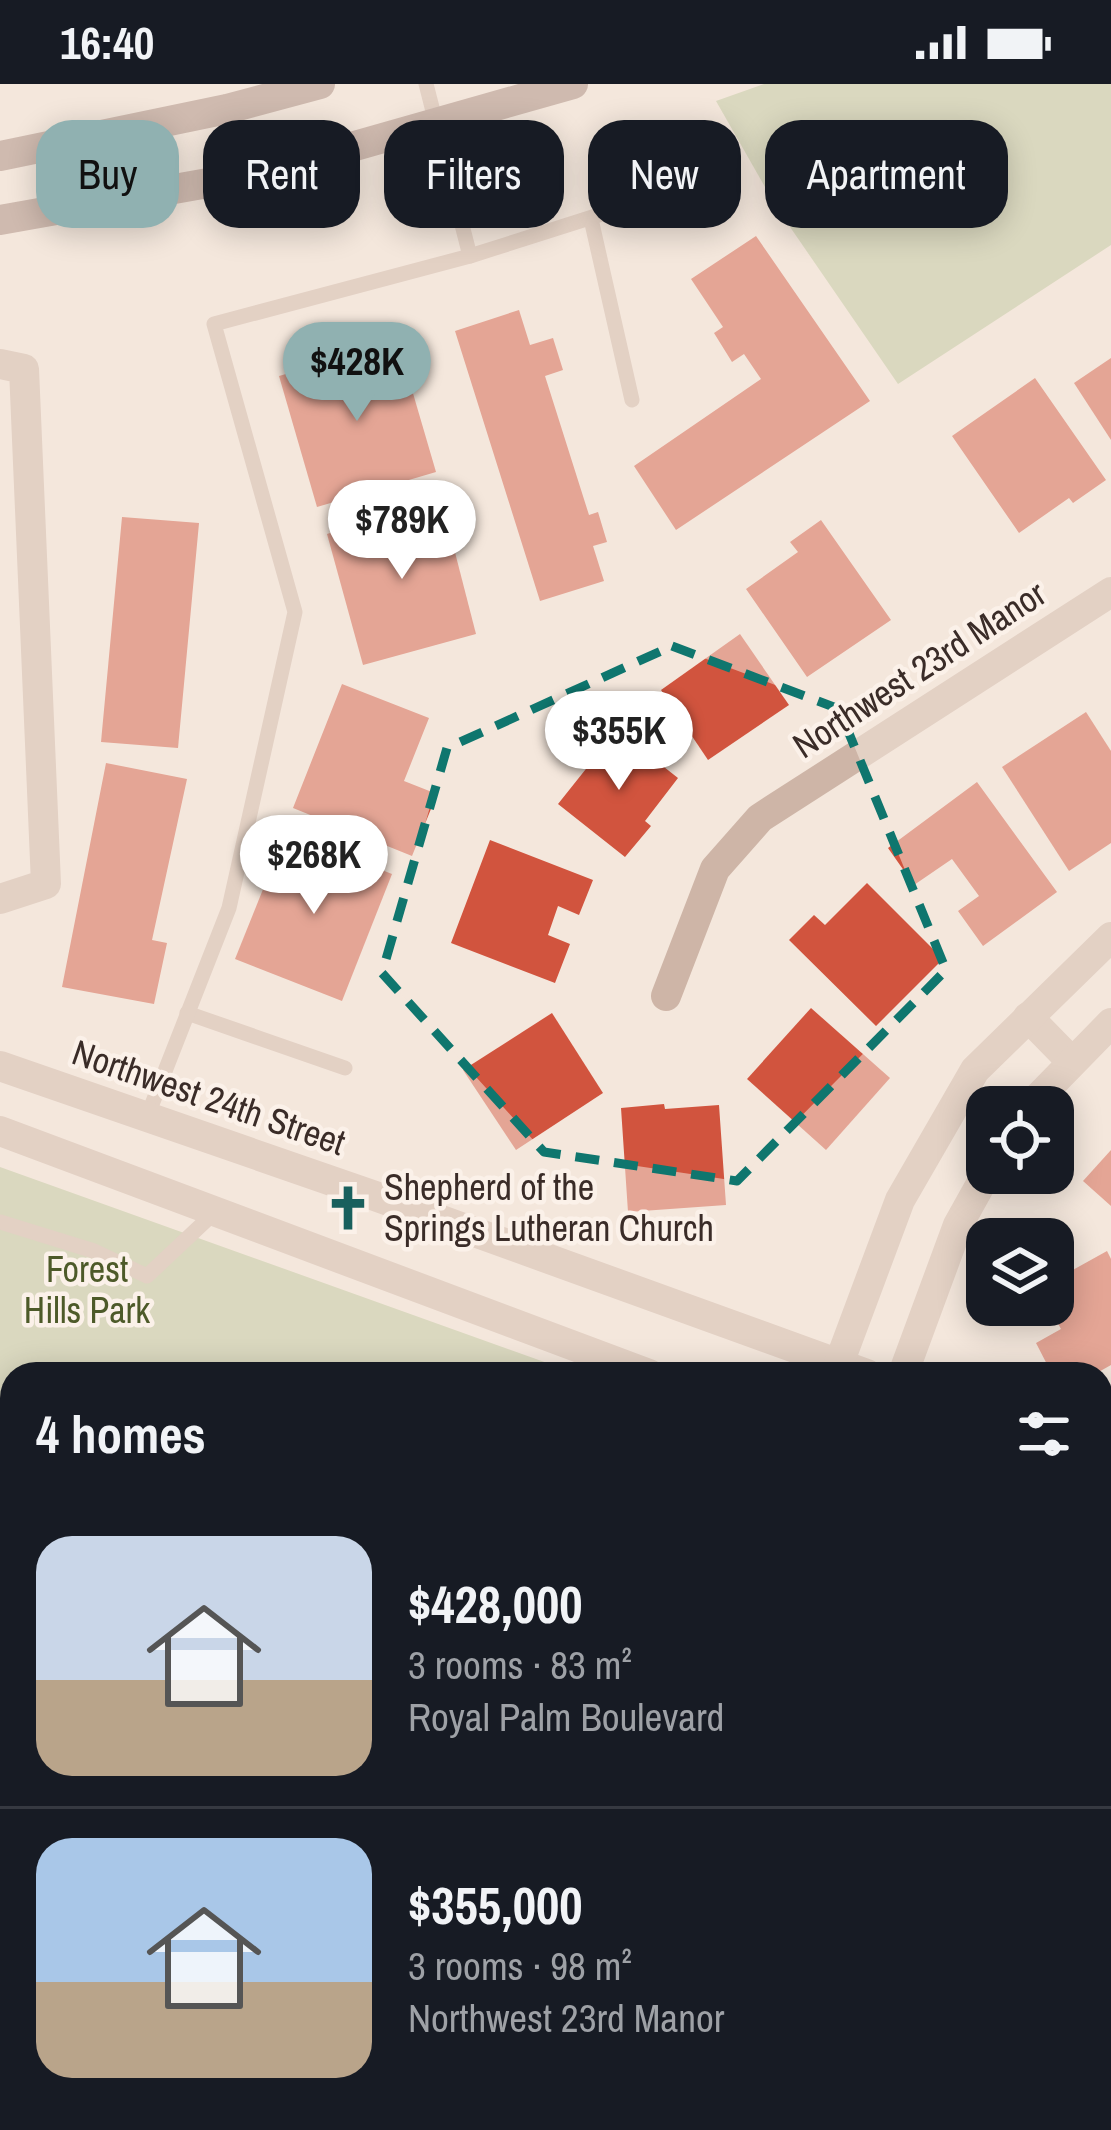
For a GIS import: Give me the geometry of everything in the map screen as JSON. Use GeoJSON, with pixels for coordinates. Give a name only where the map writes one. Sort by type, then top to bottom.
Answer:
{"type":"FeatureCollection","features":[{"type":"Feature","properties":{"kind":"main road"},"geometry":{"type":"LineString","coordinates":[[0,156],[227,110],[320,84]]}},
{"type":"Feature","properties":{"kind":"main road"},"geometry":{"type":"LineString","coordinates":[[450,120],[573,84]]}},
{"type":"Feature","properties":{"kind":"main road"},"geometry":{"type":"LineString","coordinates":[[0,220],[254,175],[384,139]]}},
{"type":"Feature","properties":{"kind":"street"},"geometry":{"type":"LineString","coordinates":[[0,364],[24,369],[46,884],[0,898]]}},
{"type":"Feature","properties":{"kind":"street","name":"Northwest 23rd Manor"},"geometry":{"type":"LineString","coordinates":[[666,996],[715,869],[760,818],[1111,592]]}},
{"type":"Feature","properties":{"kind":"street"},"geometry":{"type":"LineString","coordinates":[[850,1362],[901,1200],[938,1129],[975,1070],[1111,937]]}},
{"type":"Feature","properties":{"kind":"street"},"geometry":{"type":"LineString","coordinates":[[1028,1017],[1072,1062]]}},
{"type":"Feature","properties":{"kind":"street"},"geometry":{"type":"LineString","coordinates":[[1049,1086],[1111,1023]]}},
{"type":"Feature","properties":{"kind":"street","name":"Northwest 24th Street"},"geometry":{"type":"LineString","coordinates":[[0,1066],[825,1362]]}},
{"type":"Feature","properties":{"kind":"street"},"geometry":{"type":"LineString","coordinates":[[0,1131],[617,1362]]}},
{"type":"Feature","properties":{"kind":"street"},"geometry":{"type":"LineString","coordinates":[[907,1362],[958,1225],[975,1194]]}},
{"type":"Feature","properties":{"kind":"lane"},"geometry":{"type":"LineString","coordinates":[[426,84],[435,120]]}},
{"type":"Feature","properties":{"kind":"lane"},"geometry":{"type":"LineString","coordinates":[[147,1117],[229,908],[295,612],[214,324],[470,256],[588,219]]}},
{"type":"Feature","properties":{"kind":"lane"},"geometry":{"type":"LineString","coordinates":[[463,228],[470,256]]}},
{"type":"Feature","properties":{"kind":"lane"},"geometry":{"type":"LineString","coordinates":[[593,228],[632,400]]}},
{"type":"Feature","properties":{"kind":"lane"},"geometry":{"type":"LineString","coordinates":[[187,1013],[345,1068]]}},
{"type":"Feature","properties":{"kind":"lane"},"geometry":{"type":"LineString","coordinates":[[0,1222],[94,1251],[147,1276],[216,1210]]}},
{"type":"Feature","properties":{"kind":"highlighted area"},"geometry":{"type":"Polygon","coordinates":[[[672,646],[839,709],[946,970],[737,1181],[544,1152],[382,973],[447,748],[672,646]]]}},
{"type":"Feature","properties":{"kind":"green space"},"geometry":{"type":"Polygon","coordinates":[[[764,84],[1111,84],[1111,245],[898,384],[791,228],[1008,228],[1008,120],[765,120],[765,187],[741,145],[741,120],[727,120],[716,101],[764,84]]]}},
{"type":"Feature","properties":{"kind":"green space","name":"Forest Hills Park"},"geometry":{"type":"Polygon","coordinates":[[[0,1167],[544,1362],[0,1362],[0,1167]]]}},
{"type":"Feature","properties":{"kind":"building"},"geometry":{"type":"Polygon","coordinates":[[[756,236],[870,401],[676,530],[634,466],[761,379],[744,354],[732,362],[714,333],[723,327],[691,279],[756,236]]]}},
{"type":"Feature","properties":{"kind":"building"},"geometry":{"type":"Polygon","coordinates":[[[519,310],[530,345],[553,338],[563,370],[545,376],[589,515],[598,512],[607,542],[593,546],[604,581],[540,601],[455,331],[519,310]]]}},
{"type":"Feature","properties":{"kind":"building"},"geometry":{"type":"Polygon","coordinates":[[[398,342],[436,472],[317,507],[279,376],[398,342]]]}},
{"type":"Feature","properties":{"kind":"building"},"geometry":{"type":"Polygon","coordinates":[[[1111,358],[1111,440],[1074,383],[1111,358]]]}},
{"type":"Feature","properties":{"kind":"building"},"geometry":{"type":"Polygon","coordinates":[[[1035,378],[1106,480],[1073,503],[1069,498],[1019,533],[952,436],[1035,378]]]}},
{"type":"Feature","properties":{"kind":"building"},"geometry":{"type":"Polygon","coordinates":[[[441,498],[476,634],[363,665],[327,534],[441,498]]]}},
{"type":"Feature","properties":{"kind":"building"},"geometry":{"type":"Polygon","coordinates":[[[122,517],[199,523],[178,748],[101,742],[122,517]]]}},
{"type":"Feature","properties":{"kind":"building"},"geometry":{"type":"Polygon","coordinates":[[[821,520],[891,620],[807,677],[746,589],[798,552],[790,542],[821,520]]]}},
{"type":"Feature","properties":{"kind":"building"},"geometry":{"type":"Polygon","coordinates":[[[740,634],[789,705],[708,760],[661,690],[740,634]]]}},
{"type":"Feature","properties":{"kind":"building"},"geometry":{"type":"Polygon","coordinates":[[[342,684],[429,718],[404,781],[437,794],[412,856],[293,808],[342,684]]]}},
{"type":"Feature","properties":{"kind":"building"},"geometry":{"type":"Polygon","coordinates":[[[1086,712],[1111,751],[1111,843],[1069,871],[1002,767],[1086,712]]]}},
{"type":"Feature","properties":{"kind":"building"},"geometry":{"type":"Polygon","coordinates":[[[617,730],[678,778],[645,821],[651,826],[625,857],[558,804],[617,730]]]}},
{"type":"Feature","properties":{"kind":"building"},"geometry":{"type":"Polygon","coordinates":[[[106,763],[187,779],[152,940],[167,943],[154,1004],[62,987],[106,763]]]}},
{"type":"Feature","properties":{"kind":"building"},"geometry":{"type":"Polygon","coordinates":[[[977,782],[1057,892],[983,946],[958,911],[979,896],[952,859],[914,885],[888,848],[977,782]]]}},
{"type":"Feature","properties":{"kind":"building"},"geometry":{"type":"Polygon","coordinates":[[[286,832],[392,874],[342,1001],[235,959],[286,832]]]}},
{"type":"Feature","properties":{"kind":"building"},"geometry":{"type":"Polygon","coordinates":[[[490,840],[593,880],[579,915],[558,906],[548,935],[570,944],[555,983],[451,943],[490,840]]]}},
{"type":"Feature","properties":{"kind":"building"},"geometry":{"type":"Polygon","coordinates":[[[867,883],[943,959],[876,1026],[789,940],[814,915],[825,925],[867,883]]]}},
{"type":"Feature","properties":{"kind":"building"},"geometry":{"type":"Polygon","coordinates":[[[811,1008],[890,1078],[826,1150],[747,1079],[811,1008]]]}},
{"type":"Feature","properties":{"kind":"building"},"geometry":{"type":"Polygon","coordinates":[[[552,1013],[603,1093],[516,1150],[463,1070],[552,1013]]]}},
{"type":"Feature","properties":{"kind":"building"},"geometry":{"type":"Polygon","coordinates":[[[664,1104],[665,1109],[719,1105],[726,1205],[628,1212],[621,1108],[664,1104]]]}},
{"type":"Feature","properties":{"kind":"building"},"geometry":{"type":"Polygon","coordinates":[[[1111,1150],[1111,1206],[1083,1181],[1111,1150]]]}},
{"type":"Feature","properties":{"kind":"building"},"geometry":{"type":"Polygon","coordinates":[[[1107,1251],[1111,1259],[1111,1362],[1046,1362],[1036,1343],[1074,1326],[1074,1269],[1107,1251]]]}},
{"type":"Feature","properties":{"kind":"place","name":"Shepherd of the Springs Lutheran Church"},"geometry":{"type":"Point","coordinates":[348,1208]}}]}
